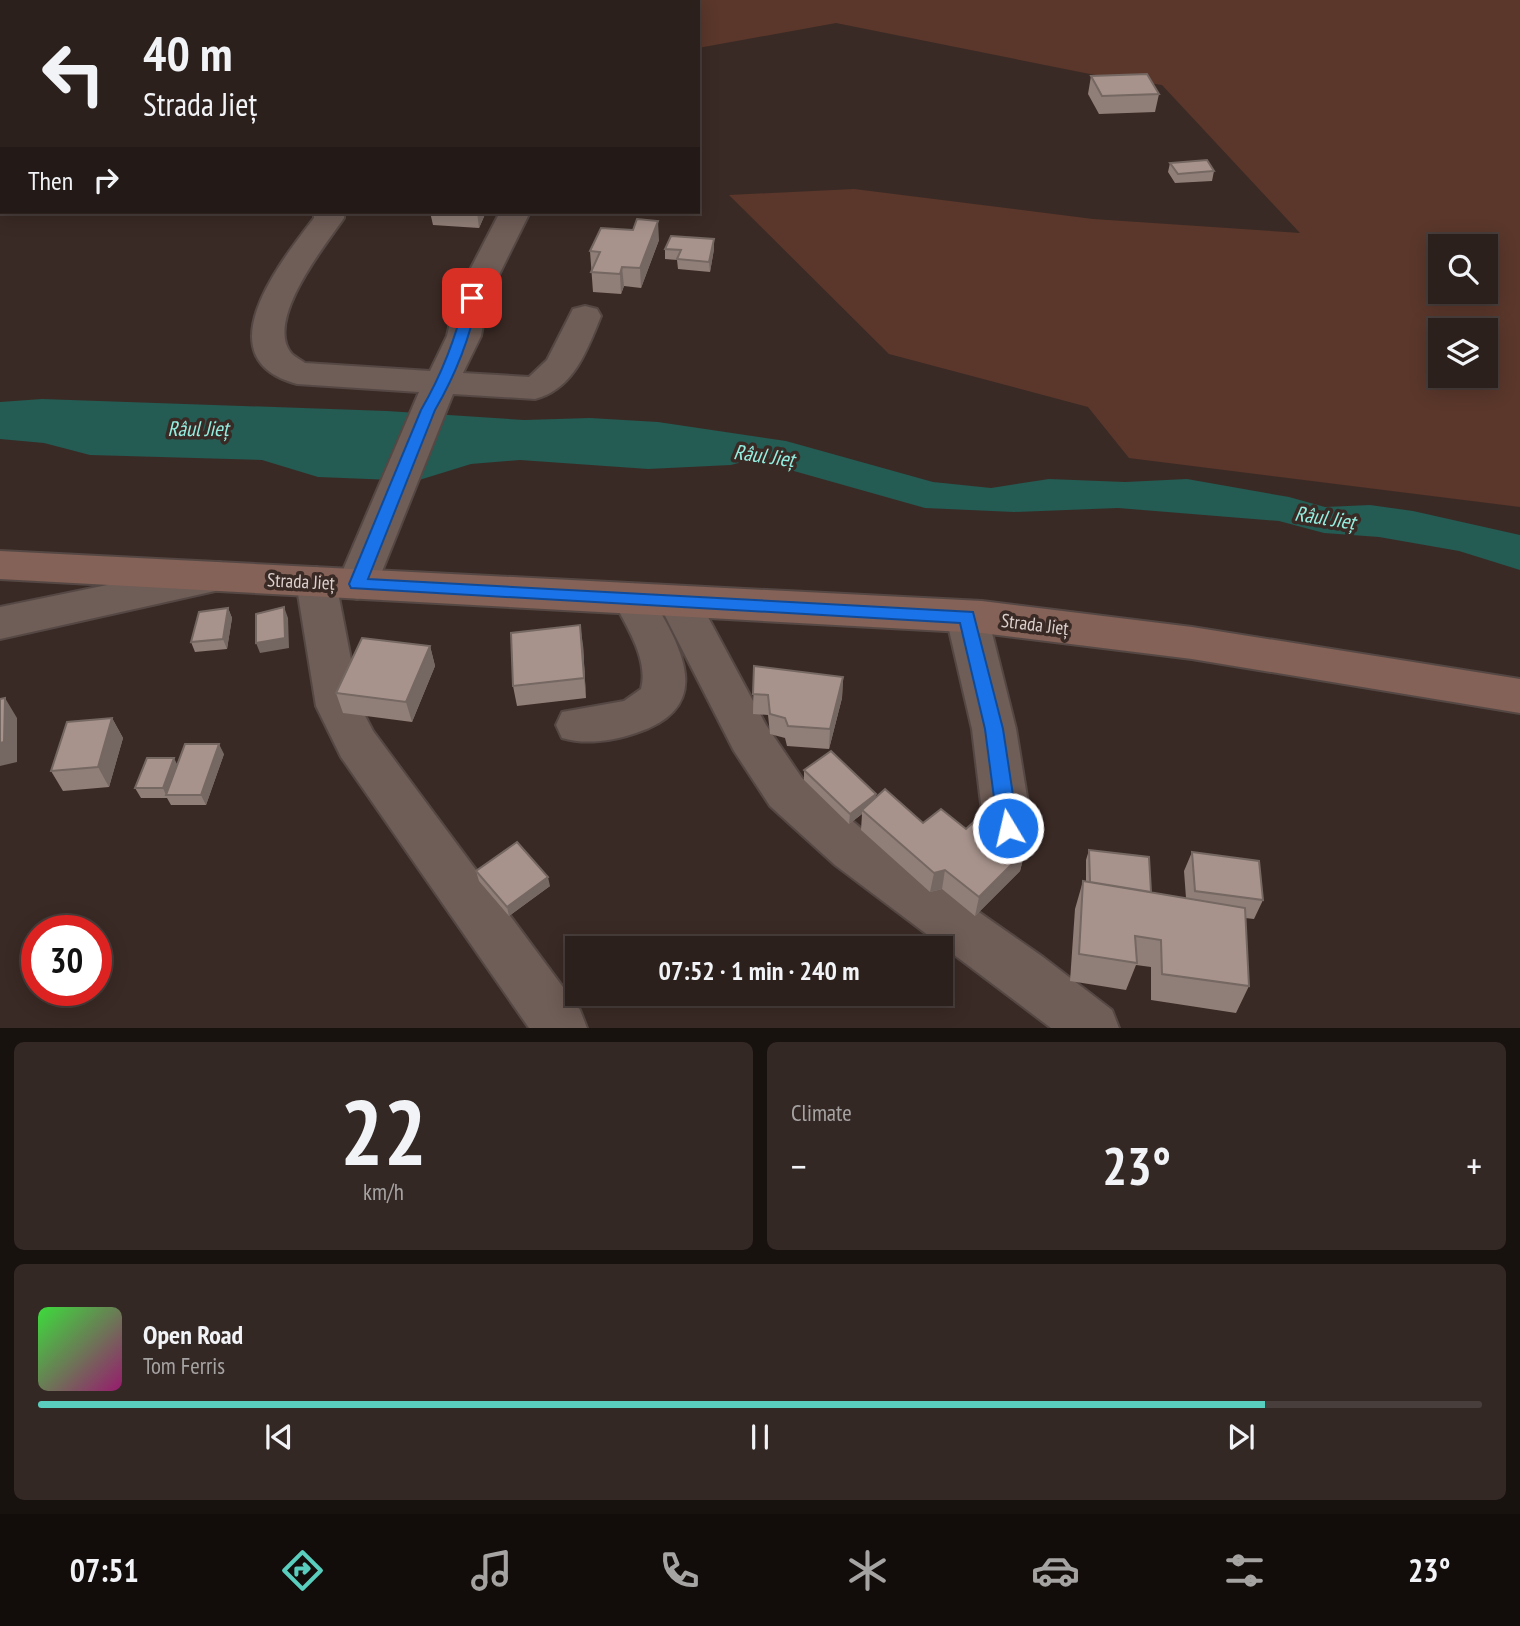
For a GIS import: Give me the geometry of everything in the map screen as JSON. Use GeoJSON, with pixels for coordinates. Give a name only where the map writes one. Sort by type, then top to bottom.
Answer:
{"type":"FeatureCollection","features":[{"type":"Feature","properties":{"kind":"main road","name":"Strada Jieț"},"geometry":{"type":"LineString","coordinates":[[0,565],[967,617],[1192,643],[1520,696]]}},
{"type":"Feature","properties":{"kind":"street"},"geometry":{"type":"LineString","coordinates":[[329,214],[329,218],[278,291],[267,336],[272,352],[284,367],[297,373],[436,397],[535,388],[551,380],[560,370],[585,316]]}},
{"type":"Feature","properties":{"kind":"street"},"geometry":{"type":"LineString","coordinates":[[514,214],[472,298],[464,336],[396,489],[337,583],[338,706],[357,744],[561,1027]]}},
{"type":"Feature","properties":{"kind":"street"},"geometry":{"type":"LineString","coordinates":[[0,623],[219,577]]}},
{"type":"Feature","properties":{"kind":"street"},"geometry":{"type":"LineString","coordinates":[[578,725],[632,717],[652,708],[662,693],[667,673],[657,644],[633,600]]}},
{"type":"Feature","properties":{"kind":"street"},"geometry":{"type":"LineString","coordinates":[[679,602],[750,738],[786,792],[852,850],[1025,974],[1093,1027]]}},
{"type":"Feature","properties":{"kind":"street"},"geometry":{"type":"LineString","coordinates":[[967,617],[994,729],[1008,828]]}},
{"type":"Feature","properties":{"kind":"shaded area"},"geometry":{"type":"Polygon","coordinates":[[[700,0],[1520,0],[1520,507],[1129,458],[1088,407],[889,354],[729,195],[854,189],[1093,219],[1300,233],[1162,85],[1090,74],[836,23],[700,48],[700,0]]]}},
{"type":"Feature","properties":{"kind":"water","name":"Râul Jieț"},"geometry":{"type":"Polygon","coordinates":[[[42,399],[387,411],[524,420],[590,418],[658,422],[786,441],[933,482],[991,488],[1049,479],[1125,482],[1187,479],[1289,497],[1325,507],[1370,505],[1413,511],[1520,535],[1520,570],[1459,551],[1379,537],[1324,533],[1279,521],[1118,508],[1014,512],[925,508],[769,464],[746,461],[731,465],[648,469],[520,460],[471,464],[416,481],[318,477],[262,460],[90,455],[44,443],[0,439],[0,402],[42,399]]]}},
{"type":"Feature","properties":{"kind":"building"},"geometry":{"type":"Polygon","coordinates":[[[1147,74],[1159,94],[1102,96],[1091,76],[1147,74]]]}},
{"type":"Feature","properties":{"kind":"building"},"geometry":{"type":"Polygon","coordinates":[[[1207,160],[1214,171],[1178,174],[1170,163],[1207,160]]]}},
{"type":"Feature","properties":{"kind":"building"},"geometry":{"type":"Polygon","coordinates":[[[637,219],[658,221],[640,268],[622,267],[620,274],[591,272],[600,252],[590,251],[601,228],[633,230],[637,219]]]}},
{"type":"Feature","properties":{"kind":"building"},"geometry":{"type":"Polygon","coordinates":[[[671,236],[714,239],[709,262],[677,259],[681,250],[665,249],[671,236]]]}},
{"type":"Feature","properties":{"kind":"building"},"geometry":{"type":"Polygon","coordinates":[[[284,607],[285,638],[256,643],[256,614],[284,607]]]}},
{"type":"Feature","properties":{"kind":"building"},"geometry":{"type":"Polygon","coordinates":[[[228,608],[223,639],[191,642],[199,612],[228,608]]]}},
{"type":"Feature","properties":{"kind":"building"},"geometry":{"type":"Polygon","coordinates":[[[580,625],[584,678],[513,686],[511,633],[580,625]]]}},
{"type":"Feature","properties":{"kind":"building"},"geometry":{"type":"Polygon","coordinates":[[[362,638],[430,646],[406,702],[336,693],[362,638]]]}},
{"type":"Feature","properties":{"kind":"building"},"geometry":{"type":"Polygon","coordinates":[[[754,666],[843,677],[830,729],[788,726],[785,718],[770,714],[768,695],[753,694],[754,666]]]}},
{"type":"Feature","properties":{"kind":"building"},"geometry":{"type":"Polygon","coordinates":[[[5,698],[4,742],[0,743],[0,699],[5,698]]]}},
{"type":"Feature","properties":{"kind":"building"},"geometry":{"type":"Polygon","coordinates":[[[112,718],[98,767],[51,771],[67,722],[112,718]]]}},
{"type":"Feature","properties":{"kind":"building"},"geometry":{"type":"Polygon","coordinates":[[[185,744],[219,744],[201,795],[166,795],[185,744]]]}},
{"type":"Feature","properties":{"kind":"building"},"geometry":{"type":"Polygon","coordinates":[[[831,751],[876,794],[850,814],[804,770],[831,751]]]}},
{"type":"Feature","properties":{"kind":"building"},"geometry":{"type":"Polygon","coordinates":[[[147,758],[174,758],[163,788],[135,788],[147,758]]]}},
{"type":"Feature","properties":{"kind":"building"},"geometry":{"type":"Polygon","coordinates":[[[885,789],[923,823],[941,809],[966,829],[979,817],[1025,851],[979,897],[945,870],[934,873],[862,810],[885,789]]]}},
{"type":"Feature","properties":{"kind":"building"},"geometry":{"type":"Polygon","coordinates":[[[517,842],[548,877],[507,907],[476,871],[517,842]]]}},
{"type":"Feature","properties":{"kind":"building"},"geometry":{"type":"Polygon","coordinates":[[[1089,850],[1149,857],[1151,892],[1090,882],[1089,850]]]}},
{"type":"Feature","properties":{"kind":"building"},"geometry":{"type":"Polygon","coordinates":[[[1192,852],[1259,861],[1263,900],[1195,891],[1192,852]]]}},
{"type":"Feature","properties":{"kind":"building"},"geometry":{"type":"Polygon","coordinates":[[[1083,881],[1245,908],[1249,986],[1162,974],[1161,940],[1135,936],[1137,963],[1079,954],[1083,881]]]}},
{"type":"Feature","properties":{"kind":"route"},"geometry":{"type":"LineString","coordinates":[[472,298],[464,336],[443,384],[428,410],[357,584],[967,617],[994,729],[1008,828]]}}]}
